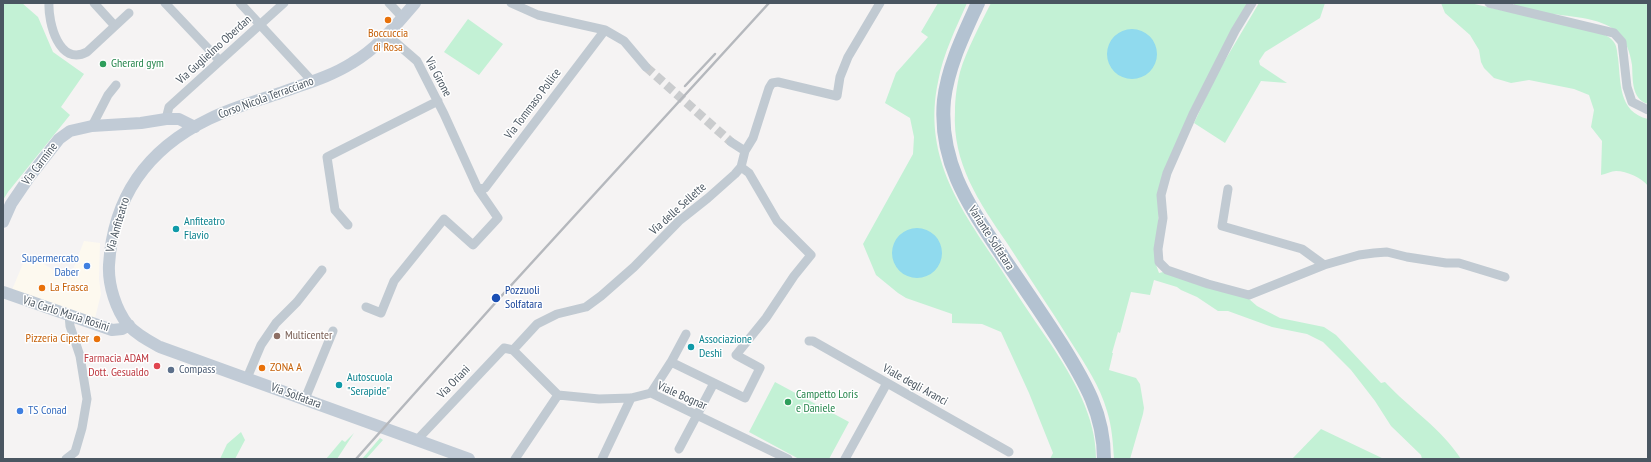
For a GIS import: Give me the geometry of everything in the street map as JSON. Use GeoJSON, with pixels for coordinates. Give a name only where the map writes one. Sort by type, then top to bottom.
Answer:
{"type":"FeatureCollection","features":[{"type":"Feature","properties":{"kind":"main road","name":"Corso Nicola Terracciano"},"geometry":{"type":"LineString","coordinates":[[195,127],[232,109],[312,81],[352,64],[373,49],[403,18],[415,3]]}},
{"type":"Feature","properties":{"kind":"main road","name":"Variante Solfatara"},"geometry":{"type":"LineString","coordinates":[[978,3],[953,60],[944,99],[945,139],[950,161],[956,180],[976,217],[1056,337],[1087,388],[1095,406],[1101,426],[1104,445],[1104,459]]}},
{"type":"Feature","properties":{"kind":"main road"},"geometry":{"type":"LineString","coordinates":[[92,126],[179,119],[195,127]]}},
{"type":"Feature","properties":{"kind":"main road","name":"Via Carmine"},"geometry":{"type":"LineString","coordinates":[[3,222],[11,204],[30,176],[59,139],[70,131],[92,126]]}},
{"type":"Feature","properties":{"kind":"main road","name":"Via Anfiteatro"},"geometry":{"type":"LineString","coordinates":[[129,325],[112,292],[108,271],[110,247],[122,207],[132,184],[145,166],[174,140],[195,127]]}},
{"type":"Feature","properties":{"kind":"main road","name":"Via Carlo Maria Rosini"},"geometry":{"type":"LineString","coordinates":[[3,292],[112,330],[122,329],[129,325]]}},
{"type":"Feature","properties":{"kind":"main road","name":"Via Solfatara"},"geometry":{"type":"LineString","coordinates":[[129,325],[142,338],[160,347],[469,459]]}},
{"type":"Feature","properties":{"kind":"street"},"geometry":{"type":"LineString","coordinates":[[49,3],[50,21],[56,39],[66,50],[75,55],[81,55],[87,52],[130,13]]}},
{"type":"Feature","properties":{"kind":"street"},"geometry":{"type":"LineString","coordinates":[[94,3],[115,26]]}},
{"type":"Feature","properties":{"kind":"street"},"geometry":{"type":"LineString","coordinates":[[165,3],[219,60]]}},
{"type":"Feature","properties":{"kind":"street"},"geometry":{"type":"LineString","coordinates":[[240,3],[312,81]]}},
{"type":"Feature","properties":{"kind":"street","name":"Via Guglielmo Oberdan"},"geometry":{"type":"LineString","coordinates":[[166,119],[169,107],[219,60],[284,3]]}},
{"type":"Feature","properties":{"kind":"street"},"geometry":{"type":"LineString","coordinates":[[389,3],[403,18]]}},
{"type":"Feature","properties":{"kind":"street"},"geometry":{"type":"LineString","coordinates":[[511,3],[538,17],[605,30],[624,41],[646,67]]}},
{"type":"Feature","properties":{"kind":"street","name":"Via delle Sellette"},"geometry":{"type":"LineString","coordinates":[[513,350],[537,324],[557,314],[586,308],[605,292],[679,221],[735,174],[741,167],[745,152],[753,138],[769,88],[772,83],[778,82],[837,96],[840,77],[848,56],[880,3]]}},
{"type":"Feature","properties":{"kind":"street"},"geometry":{"type":"LineString","coordinates":[[1252,3],[1235,31],[1193,114],[1167,173],[1161,195],[1163,218],[1158,249],[1159,262],[1167,270],[1208,284],[1249,295],[1324,265],[1359,255],[1386,252],[1406,257],[1446,263],[1459,263],[1505,277]]}},
{"type":"Feature","properties":{"kind":"street"},"geometry":{"type":"LineString","coordinates":[[1488,3],[1614,33],[1622,42],[1627,87],[1632,102],[1648,110]]}},
{"type":"Feature","properties":{"kind":"street","name":"Via Tommaso Pollice"},"geometry":{"type":"LineString","coordinates":[[478,189],[485,188],[605,30]]}},
{"type":"Feature","properties":{"kind":"street","name":"Via Girone"},"geometry":{"type":"LineString","coordinates":[[366,307],[381,313],[394,281],[444,220],[473,245],[498,218],[478,189],[454,140],[438,101],[417,61],[387,35]]}},
{"type":"Feature","properties":{"kind":"street"},"geometry":{"type":"LineString","coordinates":[[92,126],[108,95],[116,85]]}},
{"type":"Feature","properties":{"kind":"street"},"geometry":{"type":"LineString","coordinates":[[348,225],[335,210],[327,157],[438,101]]}},
{"type":"Feature","properties":{"kind":"street"},"geometry":{"type":"LineString","coordinates":[[731,142],[745,152]]}},
{"type":"Feature","properties":{"kind":"street"},"geometry":{"type":"LineString","coordinates":[[671,362],[745,398],[760,368],[736,355],[766,318],[794,276],[811,255],[777,221],[750,173],[741,167]]}},
{"type":"Feature","properties":{"kind":"street"},"geometry":{"type":"LineString","coordinates":[[1228,189],[1222,226],[1302,249],[1324,265]]}},
{"type":"Feature","properties":{"kind":"street"},"geometry":{"type":"LineString","coordinates":[[247,378],[261,345],[276,323],[296,302],[322,270]]}},
{"type":"Feature","properties":{"kind":"street"},"geometry":{"type":"LineString","coordinates":[[66,459],[75,456],[87,399],[80,356],[70,326],[69,315]]}},
{"type":"Feature","properties":{"kind":"street"},"geometry":{"type":"LineString","coordinates":[[305,399],[333,331]]}},
{"type":"Feature","properties":{"kind":"street"},"geometry":{"type":"LineString","coordinates":[[651,393],[671,362],[686,334]]}},
{"type":"Feature","properties":{"kind":"street","name":"Viale degli Aranci"},"geometry":{"type":"LineString","coordinates":[[809,341],[813,341],[1009,452]]}},
{"type":"Feature","properties":{"kind":"street","name":"Via Oriani"},"geometry":{"type":"LineString","coordinates":[[417,440],[504,348],[513,350]]}},
{"type":"Feature","properties":{"kind":"street"},"geometry":{"type":"LineString","coordinates":[[513,350],[558,395],[514,459]]}},
{"type":"Feature","properties":{"kind":"street"},"geometry":{"type":"LineString","coordinates":[[679,449],[714,383]]}},
{"type":"Feature","properties":{"kind":"street"},"geometry":{"type":"LineString","coordinates":[[845,459],[887,384]]}},
{"type":"Feature","properties":{"kind":"street","name":"Viale Bognar"},"geometry":{"type":"LineString","coordinates":[[558,395],[599,399],[632,398],[651,393],[788,459]]}},
{"type":"Feature","properties":{"kind":"street"},"geometry":{"type":"LineString","coordinates":[[602,459],[632,398]]}},
{"type":"Feature","properties":{"kind":"shaded area"},"geometry":{"type":"Polygon","coordinates":[[[84,241],[100,243],[99,279],[101,294],[95,318],[12,290],[24,261],[36,259],[69,280],[84,241]]]}},
{"type":"Feature","properties":{"kind":"green space"},"geometry":{"type":"Polygon","coordinates":[[[3,3],[22,3],[38,17],[53,52],[84,74],[61,107],[70,115],[3,200],[3,3]]]}},
{"type":"Feature","properties":{"kind":"green space"},"geometry":{"type":"Polygon","coordinates":[[[938,3],[967,3],[950,41],[938,82],[935,108],[935,132],[939,155],[956,198],[968,219],[1059,356],[1075,384],[1088,413],[1095,443],[1096,459],[1050,459],[1053,453],[1029,393],[1001,332],[982,324],[952,323],[952,314],[906,298],[898,293],[876,275],[863,244],[913,154],[914,137],[910,118],[885,103],[896,73],[928,37],[921,32],[938,3]]]}},
{"type":"Feature","properties":{"kind":"green space"},"geometry":{"type":"Polygon","coordinates":[[[991,3],[1249,3],[1162,175],[1155,262],[1159,273],[1163,272],[1249,299],[1257,306],[1280,318],[1324,327],[1336,335],[1381,383],[1385,382],[1394,392],[1435,428],[1461,459],[1422,459],[1421,455],[1391,426],[1375,401],[1351,370],[1323,342],[1307,334],[1272,327],[1228,311],[1218,311],[1197,297],[1177,287],[1154,280],[1150,295],[1131,292],[1120,333],[1118,332],[1112,353],[1109,370],[1136,378],[1140,384],[1144,408],[1130,459],[1114,459],[1109,417],[1096,384],[1063,329],[977,197],[969,181],[958,148],[955,130],[955,111],[959,77],[970,46],[991,3]]]}},
{"type":"Feature","properties":{"kind":"green space"},"geometry":{"type":"Polygon","coordinates":[[[1259,3],[1325,3],[1320,18],[1265,52],[1259,61],[1260,65],[1287,83],[1261,81],[1225,143],[1194,123],[1218,72],[1259,3]]]}},
{"type":"Feature","properties":{"kind":"green space"},"geometry":{"type":"Polygon","coordinates":[[[1441,3],[1470,3],[1597,32],[1606,35],[1611,39],[1617,49],[1621,86],[1626,103],[1631,110],[1648,119],[1648,186],[1638,178],[1625,172],[1614,171],[1601,175],[1602,141],[1591,127],[1594,110],[1589,95],[1574,89],[1529,80],[1511,83],[1494,78],[1484,68],[1481,62],[1479,50],[1470,35],[1445,13],[1441,3]]]}},
{"type":"Feature","properties":{"kind":"green space"},"geometry":{"type":"Polygon","coordinates":[[[1514,3],[1648,3],[1648,104],[1638,98],[1634,88],[1629,51],[1617,32],[1602,23],[1593,20],[1544,13],[1514,6],[1514,3]]]}},
{"type":"Feature","properties":{"kind":"green space"},"geometry":{"type":"Polygon","coordinates":[[[468,19],[503,44],[479,75],[444,52],[468,19]]]}},
{"type":"Feature","properties":{"kind":"green space","name":"Campetto Loris e Daniele"},"geometry":{"type":"Polygon","coordinates":[[[775,382],[849,422],[829,459],[799,459],[749,432],[775,382]]]}},
{"type":"Feature","properties":{"kind":"green space"},"geometry":{"type":"Polygon","coordinates":[[[1321,429],[1384,459],[1292,459],[1321,429]]]}},
{"type":"Feature","properties":{"kind":"green space"},"geometry":{"type":"Polygon","coordinates":[[[241,432],[245,440],[235,459],[220,459],[227,444],[241,432]]]}},
{"type":"Feature","properties":{"kind":"green space"},"geometry":{"type":"Polygon","coordinates":[[[354,433],[337,459],[326,459],[342,440],[345,442],[354,433]]]}},
{"type":"Feature","properties":{"kind":"green space"},"geometry":{"type":"Polygon","coordinates":[[[380,438],[383,440],[366,459],[362,459],[380,438]]]}},
{"type":"Feature","properties":{"kind":"water"},"geometry":{"type":"Polygon","coordinates":[[[1127,29],[1137,29],[1150,36],[1157,49],[1157,59],[1150,72],[1137,79],[1127,79],[1118,75],[1111,68],[1107,59],[1107,49],[1111,40],[1118,33],[1127,29]]]}},
{"type":"Feature","properties":{"kind":"water"},"geometry":{"type":"Polygon","coordinates":[[[912,228],[922,228],[935,235],[942,248],[942,258],[935,271],[922,278],[912,278],[903,274],[896,267],[892,258],[892,248],[896,239],[903,232],[912,228]]]}},
{"type":"Feature","properties":{"kind":"tunnel"},"geometry":{"type":"LineString","coordinates":[[646,67],[731,142]]}},
{"type":"Feature","properties":{"kind":"railway"},"geometry":{"type":"LineString","coordinates":[[356,459],[505,292],[769,3]]}},
{"type":"Feature","properties":{"kind":"railway"},"geometry":{"type":"LineString","coordinates":[[685,86],[715,54]]}},
{"type":"Feature","properties":{"kind":"place","name":"Boccuccia di Rosa"},"geometry":{"type":"Point","coordinates":[388,20]}},
{"type":"Feature","properties":{"kind":"place","name":"Gherard gym"},"geometry":{"type":"Point","coordinates":[103,64]}},
{"type":"Feature","properties":{"kind":"place","name":"Anfiteatro Flavio"},"geometry":{"type":"Point","coordinates":[176,229]}},
{"type":"Feature","properties":{"kind":"place","name":"Supermercato Daber"},"geometry":{"type":"Point","coordinates":[87,266]}},
{"type":"Feature","properties":{"kind":"place","name":"La Frasca"},"geometry":{"type":"Point","coordinates":[42,288]}},
{"type":"Feature","properties":{"kind":"place","name":"Pozzuoli Solfatara"},"geometry":{"type":"Point","coordinates":[496,298]}},
{"type":"Feature","properties":{"kind":"place","name":"Multicenter"},"geometry":{"type":"Point","coordinates":[277,336]}},
{"type":"Feature","properties":{"kind":"place","name":"Pizzeria Cipster"},"geometry":{"type":"Point","coordinates":[97,339]}},
{"type":"Feature","properties":{"kind":"place","name":"Associazione Deshi"},"geometry":{"type":"Point","coordinates":[691,347]}},
{"type":"Feature","properties":{"kind":"place","name":"Farmacia ADAM Dott. Gesualdo"},"geometry":{"type":"Point","coordinates":[157,366]}},
{"type":"Feature","properties":{"kind":"place","name":"ZONA A"},"geometry":{"type":"Point","coordinates":[262,368]}},
{"type":"Feature","properties":{"kind":"place","name":"Compass"},"geometry":{"type":"Point","coordinates":[171,370]}},
{"type":"Feature","properties":{"kind":"place","name":"Autoscuola \"Serapide\""},"geometry":{"type":"Point","coordinates":[339,385]}},
{"type":"Feature","properties":{"kind":"place","name":"Campetto Loris e Daniele"},"geometry":{"type":"Point","coordinates":[788,402]}},
{"type":"Feature","properties":{"kind":"place","name":"TS Conad"},"geometry":{"type":"Point","coordinates":[20,411]}}]}
